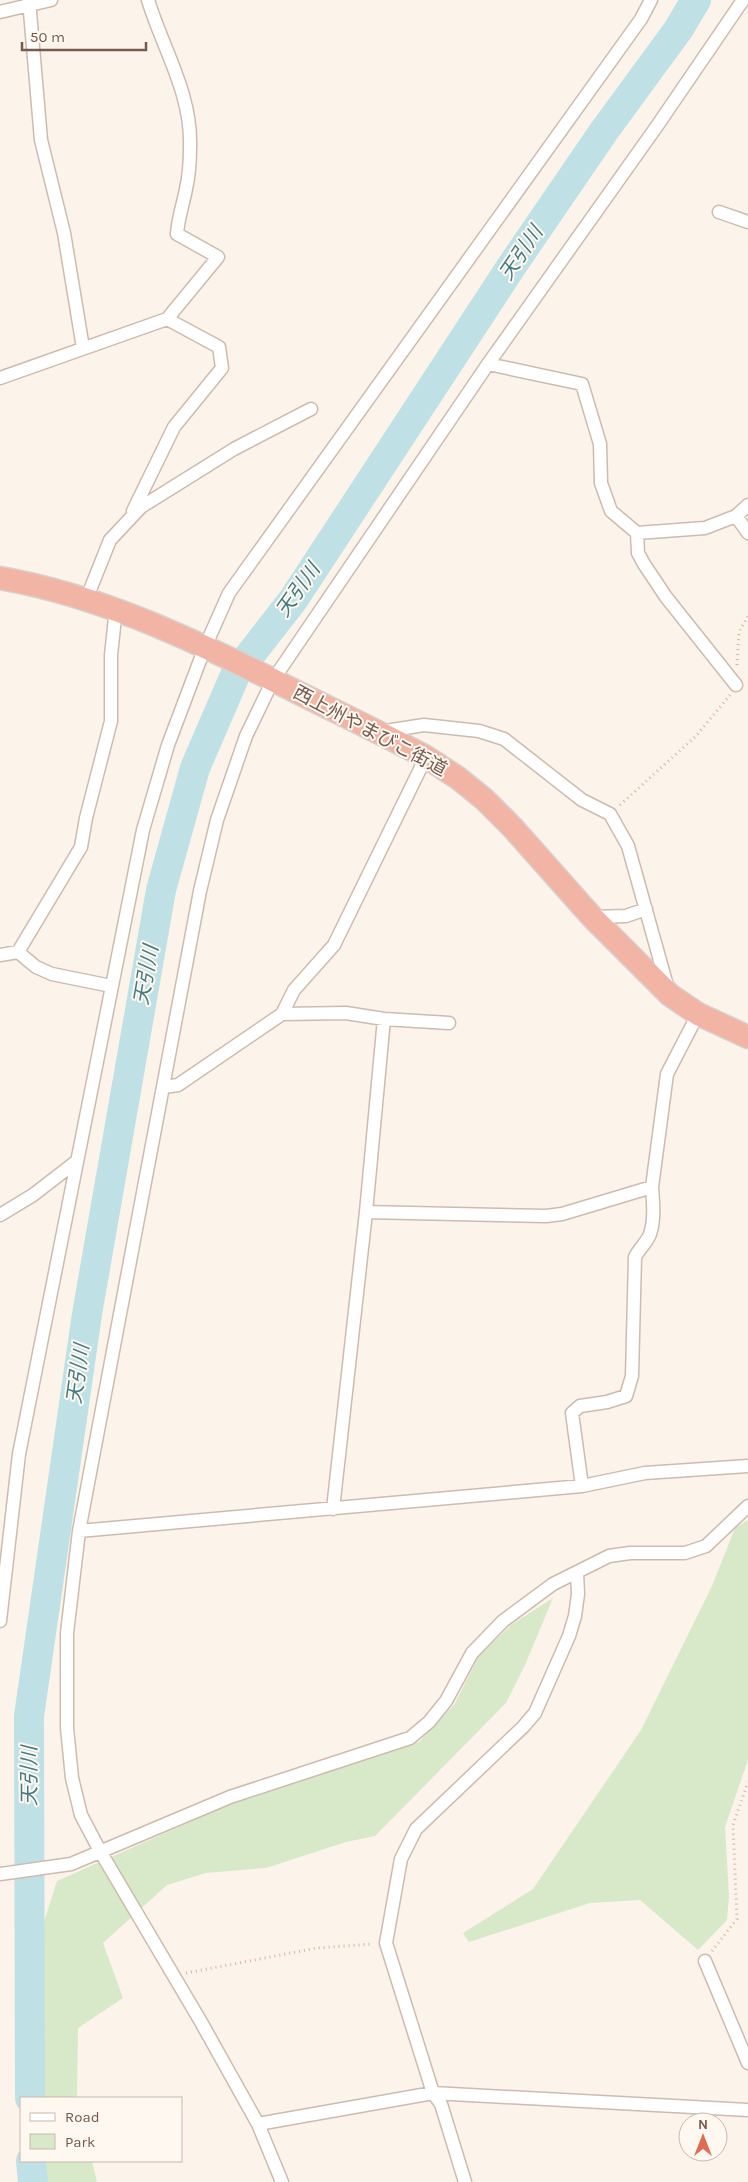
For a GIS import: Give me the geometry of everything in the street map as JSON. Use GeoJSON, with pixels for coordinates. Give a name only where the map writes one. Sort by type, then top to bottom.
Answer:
{"type":"FeatureCollection","features":[{"type":"Feature","properties":{"kind":"highway","name":"西上州やまびこ街道"},"geometry":{"type":"LineString","coordinates":[[0,578],[24,582],[116,608],[210,649],[426,757],[458,778],[484,799],[513,828],[592,917],[670,995],[698,1014],[748,1037]]}},
{"type":"Feature","properties":{"kind":"street"},"geometry":{"type":"LineString","coordinates":[[0,12],[29,3],[52,0]]}},
{"type":"Feature","properties":{"kind":"street"},"geometry":{"type":"LineString","coordinates":[[0,378],[167,319],[218,257],[177,234],[178,218],[186,188],[190,145],[185,96],[157,30],[148,0]]}},
{"type":"Feature","properties":{"kind":"street"},"geometry":{"type":"LineString","coordinates":[[0,1621],[19,1454],[143,830],[168,745],[210,649],[229,593],[641,19],[651,0]]}},
{"type":"Feature","properties":{"kind":"street"},"geometry":{"type":"LineString","coordinates":[[282,2182],[258,2124],[81,1815],[72,1778],[67,1728],[67,1632],[79,1531],[200,891],[216,820],[246,736],[270,679],[743,0]]}},
{"type":"Feature","properties":{"kind":"street"},"geometry":{"type":"LineString","coordinates":[[29,3],[42,140],[64,233],[83,348]]}},
{"type":"Feature","properties":{"kind":"street"},"geometry":{"type":"LineString","coordinates":[[719,212],[748,222]]}},
{"type":"Feature","properties":{"kind":"street"},"geometry":{"type":"LineString","coordinates":[[129,520],[174,426],[222,368],[219,347],[167,319]]}},
{"type":"Feature","properties":{"kind":"street"},"geometry":{"type":"LineString","coordinates":[[488,364],[582,384],[600,444],[601,483],[610,511],[637,533],[705,528],[736,516],[748,505]]}},
{"type":"Feature","properties":{"kind":"street"},"geometry":{"type":"LineString","coordinates":[[86,600],[110,540],[141,507],[234,449],[311,409]]}},
{"type":"Feature","properties":{"kind":"street"},"geometry":{"type":"LineString","coordinates":[[736,516],[748,533]]}},
{"type":"Feature","properties":{"kind":"street"},"geometry":{"type":"LineString","coordinates":[[637,533],[638,553],[644,564],[666,596],[736,684]]}},
{"type":"Feature","properties":{"kind":"street"},"geometry":{"type":"LineString","coordinates":[[18,952],[81,847],[86,818],[111,721],[111,655],[116,608]]}},
{"type":"Feature","properties":{"kind":"street"},"geometry":{"type":"LineString","coordinates":[[379,732],[424,725],[479,731],[504,739],[582,800],[610,814],[628,846],[670,995]]}},
{"type":"Feature","properties":{"kind":"street"},"geometry":{"type":"LineString","coordinates":[[164,1087],[178,1085],[282,1014],[294,990],[334,945],[426,757]]}},
{"type":"Feature","properties":{"kind":"street"},"geometry":{"type":"LineString","coordinates":[[592,917],[626,916],[646,909]]}},
{"type":"Feature","properties":{"kind":"street"},"geometry":{"type":"LineString","coordinates":[[0,955],[18,952],[36,967],[52,974],[111,986]]}},
{"type":"Feature","properties":{"kind":"street"},"geometry":{"type":"LineString","coordinates":[[282,1014],[346,1013],[384,1019],[449,1023]]}},
{"type":"Feature","properties":{"kind":"street"},"geometry":{"type":"LineString","coordinates":[[582,1486],[572,1413],[580,1406],[607,1402],[626,1396],[632,1376],[635,1257],[640,1247],[650,1236],[653,1216],[652,1187],[666,1074],[698,1014]]}},
{"type":"Feature","properties":{"kind":"street"},"geometry":{"type":"LineString","coordinates":[[333,1509],[366,1212],[384,1019]]}},
{"type":"Feature","properties":{"kind":"street"},"geometry":{"type":"LineString","coordinates":[[0,1215],[33,1195],[77,1161]]}},
{"type":"Feature","properties":{"kind":"street"},"geometry":{"type":"LineString","coordinates":[[366,1212],[546,1216],[562,1214],[652,1187]]}},
{"type":"Feature","properties":{"kind":"street"},"geometry":{"type":"LineString","coordinates":[[79,1531],[582,1486],[645,1474],[748,1466]]}},
{"type":"Feature","properties":{"kind":"street"},"geometry":{"type":"LineString","coordinates":[[5,1873],[71,1864],[230,1797],[410,1738],[429,1722],[446,1701],[472,1653],[503,1620],[554,1584],[609,1556],[630,1553],[685,1553],[706,1546],[748,1506]]}},
{"type":"Feature","properties":{"kind":"street"},"geometry":{"type":"LineString","coordinates":[[466,2182],[441,2104],[433,2093],[386,1943],[401,1859],[416,1829],[523,1727],[535,1713],[571,1630],[578,1594],[577,1572]]}},
{"type":"Feature","properties":{"kind":"street"},"geometry":{"type":"LineString","coordinates":[[705,1961],[748,2063]]}},
{"type":"Feature","properties":{"kind":"street"},"geometry":{"type":"LineString","coordinates":[[258,2124],[433,2093],[748,2110]]}},
{"type":"Feature","properties":{"kind":"path"},"geometry":{"type":"LineString","coordinates":[[610,814],[696,736],[729,697],[736,684],[739,632],[748,616]]}},
{"type":"Feature","properties":{"kind":"path"},"geometry":{"type":"LineString","coordinates":[[705,1961],[736,1919],[733,1825],[748,1782]]}},
{"type":"Feature","properties":{"kind":"path"},"geometry":{"type":"LineString","coordinates":[[173,1976],[317,1948],[386,1943]]}},
{"type":"Feature","properties":{"kind":"green space"},"geometry":{"type":"Polygon","coordinates":[[[748,1520],[748,1760],[725,1827],[729,1896],[727,1920],[698,1950],[640,1900],[590,1903],[469,1942],[463,1933],[533,1889],[641,1730],[712,1586],[735,1528],[748,1520]]]}},
{"type":"Feature","properties":{"kind":"green space"},"geometry":{"type":"Polygon","coordinates":[[[553,1598],[525,1665],[506,1703],[375,1836],[346,1842],[266,1868],[206,1873],[167,1885],[103,1943],[123,1998],[78,2028],[77,2097],[44,2097],[39,1938],[57,1881],[233,1803],[419,1742],[454,1705],[479,1656],[511,1625],[553,1598]]]}},
{"type":"Feature","properties":{"kind":"green space"},"geometry":{"type":"Polygon","coordinates":[[[46,2162],[92,2162],[97,2182],[47,2182],[46,2162]]]}},
{"type":"Feature","properties":{"kind":"waterway","name":"天引川"},"geometry":{"type":"LineString","coordinates":[[30,2097],[29,1716],[87,1314],[161,890],[195,768],[236,673],[293,600],[513,264],[604,131],[678,30],[696,0]]}},
{"type":"Feature","properties":{"kind":"waterway","name":"天引川"},"geometry":{"type":"LineString","coordinates":[[31,2162],[33,2182]]}}]}
